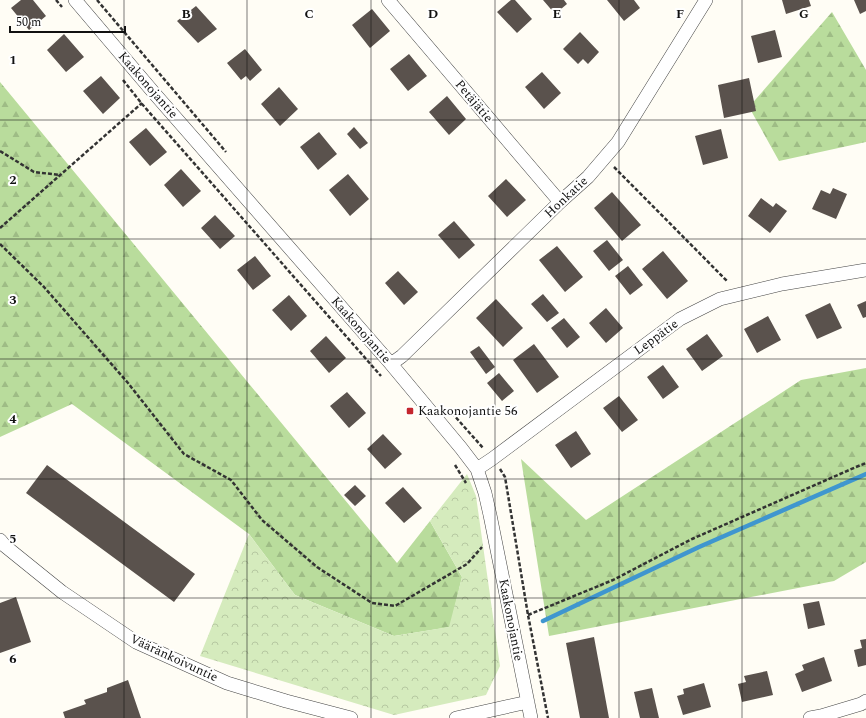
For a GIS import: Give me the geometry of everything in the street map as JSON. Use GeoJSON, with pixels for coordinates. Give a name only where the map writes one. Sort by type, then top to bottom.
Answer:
{"type":"FeatureCollection","features":[{"type":"Feature","properties":{"kind":"street","name":"Kaakonojantie"},"geometry":{"type":"LineString","coordinates":[[75,0],[154,93],[391,364],[477,469],[490,515],[531,718]]}},
{"type":"Feature","properties":{"kind":"street","name":"Petäjätie"},"geometry":{"type":"LineString","coordinates":[[388,0],[560,202]]}},
{"type":"Feature","properties":{"kind":"street","name":"Honkatie"},"geometry":{"type":"LineString","coordinates":[[391,364],[402,356],[560,202],[588,177],[605,158],[618,142],[706,0]]}},
{"type":"Feature","properties":{"kind":"street","name":"Leppätie"},"geometry":{"type":"LineString","coordinates":[[477,469],[680,319],[720,299],[782,284],[866,270]]}},
{"type":"Feature","properties":{"kind":"street","name":"Vääränkoivuntie"},"geometry":{"type":"LineString","coordinates":[[0,540],[5,546],[62,592],[136,642],[227,683],[286,701],[351,718]]}},
{"type":"Feature","properties":{"kind":"street"},"geometry":{"type":"LineString","coordinates":[[810,718],[861,704],[866,701]]}},
{"type":"Feature","properties":{"kind":"street"},"geometry":{"type":"LineString","coordinates":[[456,718],[528,702]]}},
{"type":"Feature","properties":{"kind":"path"},"geometry":{"type":"LineString","coordinates":[[56,0],[66,12]]}},
{"type":"Feature","properties":{"kind":"path"},"geometry":{"type":"LineString","coordinates":[[122,79],[142,104],[384,380]]}},
{"type":"Feature","properties":{"kind":"path"},"geometry":{"type":"LineString","coordinates":[[0,228],[167,83]]}},
{"type":"Feature","properties":{"kind":"path"},"geometry":{"type":"LineString","coordinates":[[0,151],[34,172],[61,175]]}},
{"type":"Feature","properties":{"kind":"path"},"geometry":{"type":"LineString","coordinates":[[605,158],[740,294]]}},
{"type":"Feature","properties":{"kind":"path"},"geometry":{"type":"LineString","coordinates":[[0,244],[44,287],[128,383],[184,454],[231,480],[262,520],[318,567],[372,603],[395,606],[467,564],[486,543]]}},
{"type":"Feature","properties":{"kind":"path"},"geometry":{"type":"LineString","coordinates":[[451,460],[468,487]]}},
{"type":"Feature","properties":{"kind":"path"},"geometry":{"type":"LineString","coordinates":[[528,615],[613,580],[692,539],[866,463]]}},
{"type":"Feature","properties":{"kind":"green space"},"geometry":{"type":"Polygon","coordinates":[[[832,12],[866,70],[866,142],[779,161],[749,107],[832,12]]]}},
{"type":"Feature","properties":{"kind":"green space"},"geometry":{"type":"Polygon","coordinates":[[[0,82],[397,563],[430,521],[462,577],[450,627],[394,636],[295,595],[249,534],[72,404],[0,437],[0,82]]]}},
{"type":"Feature","properties":{"kind":"green space"},"geometry":{"type":"Polygon","coordinates":[[[866,368],[866,562],[834,581],[549,636],[521,459],[586,520],[801,380],[866,368]]]}},
{"type":"Feature","properties":{"kind":"green space"},"geometry":{"type":"Polygon","coordinates":[[[467,474],[476,496],[500,666],[486,695],[394,715],[200,656],[249,534],[295,595],[394,636],[449,627],[462,577],[430,521],[467,474]]]}},
{"type":"Feature","properties":{"kind":"building"},"geometry":{"type":"Polygon","coordinates":[[[21,0],[33,0],[46,16],[29,30],[11,8],[21,0]]]}},
{"type":"Feature","properties":{"kind":"building"},"geometry":{"type":"Polygon","coordinates":[[[511,0],[515,0],[532,19],[517,33],[497,12],[511,0]]]}},
{"type":"Feature","properties":{"kind":"building"},"geometry":{"type":"Polygon","coordinates":[[[543,0],[564,0],[567,4],[555,14],[543,0]]]}},
{"type":"Feature","properties":{"kind":"building"},"geometry":{"type":"Polygon","coordinates":[[[607,0],[634,0],[640,8],[624,21],[607,0]]]}},
{"type":"Feature","properties":{"kind":"building"},"geometry":{"type":"Polygon","coordinates":[[[782,0],[809,0],[811,6],[786,14],[782,0]]]}},
{"type":"Feature","properties":{"kind":"building"},"geometry":{"type":"Polygon","coordinates":[[[854,0],[866,0],[866,11],[860,14],[854,0]]]}},
{"type":"Feature","properties":{"kind":"building"},"geometry":{"type":"Polygon","coordinates":[[[196,6],[217,29],[198,43],[177,21],[196,6]]]}},
{"type":"Feature","properties":{"kind":"building"},"geometry":{"type":"Polygon","coordinates":[[[372,9],[390,31],[370,48],[352,25],[372,9]]]}},
{"type":"Feature","properties":{"kind":"building"},"geometry":{"type":"Polygon","coordinates":[[[775,30],[782,57],[758,63],[751,36],[775,30]]]}},
{"type":"Feature","properties":{"kind":"building"},"geometry":{"type":"Polygon","coordinates":[[[580,32],[599,52],[588,64],[583,59],[578,64],[563,49],[580,32]]]}},
{"type":"Feature","properties":{"kind":"building"},"geometry":{"type":"Polygon","coordinates":[[[64,34],[84,57],[66,72],[47,50],[64,34]]]}},
{"type":"Feature","properties":{"kind":"building"},"geometry":{"type":"Polygon","coordinates":[[[245,49],[262,70],[250,81],[246,76],[241,80],[227,63],[245,49]]]}},
{"type":"Feature","properties":{"kind":"building"},"geometry":{"type":"Polygon","coordinates":[[[409,54],[427,76],[408,91],[390,69],[409,54]]]}},
{"type":"Feature","properties":{"kind":"building"},"geometry":{"type":"Polygon","coordinates":[[[542,72],[561,93],[544,109],[525,87],[542,72]]]}},
{"type":"Feature","properties":{"kind":"building"},"geometry":{"type":"Polygon","coordinates":[[[101,76],[120,98],[103,114],[83,91],[101,76]]]}},
{"type":"Feature","properties":{"kind":"building"},"geometry":{"type":"Polygon","coordinates":[[[749,78],[756,111],[724,118],[718,85],[749,78]]]}},
{"type":"Feature","properties":{"kind":"building"},"geometry":{"type":"Polygon","coordinates":[[[279,87],[298,109],[280,126],[261,104],[279,87]]]}},
{"type":"Feature","properties":{"kind":"building"},"geometry":{"type":"Polygon","coordinates":[[[447,96],[466,119],[449,135],[429,112],[447,96]]]}},
{"type":"Feature","properties":{"kind":"building"},"geometry":{"type":"Polygon","coordinates":[[[354,127],[368,143],[360,149],[347,134],[354,127]]]}},
{"type":"Feature","properties":{"kind":"building"},"geometry":{"type":"Polygon","coordinates":[[[146,128],[167,152],[150,166],[129,142],[146,128]]]}},
{"type":"Feature","properties":{"kind":"building"},"geometry":{"type":"Polygon","coordinates":[[[721,129],[728,158],[703,165],[695,136],[721,129]]]}},
{"type":"Feature","properties":{"kind":"building"},"geometry":{"type":"Polygon","coordinates":[[[319,132],[337,154],[318,170],[300,147],[319,132]]]}},
{"type":"Feature","properties":{"kind":"building"},"geometry":{"type":"Polygon","coordinates":[[[181,169],[201,191],[183,207],[164,185],[181,169]]]}},
{"type":"Feature","properties":{"kind":"building"},"geometry":{"type":"Polygon","coordinates":[[[348,174],[369,199],[350,216],[329,190],[348,174]]]}},
{"type":"Feature","properties":{"kind":"building"},"geometry":{"type":"Polygon","coordinates":[[[506,179],[526,200],[507,217],[488,196],[506,179]]]}},
{"type":"Feature","properties":{"kind":"building"},"geometry":{"type":"Polygon","coordinates":[[[833,188],[847,194],[836,219],[812,209],[821,190],[830,194],[833,188]]]}},
{"type":"Feature","properties":{"kind":"building"},"geometry":{"type":"Polygon","coordinates":[[[612,192],[641,225],[622,241],[594,208],[612,192]]]}},
{"type":"Feature","properties":{"kind":"building"},"geometry":{"type":"Polygon","coordinates":[[[761,198],[773,207],[776,203],[787,211],[770,233],[748,216],[761,198]]]}},
{"type":"Feature","properties":{"kind":"building"},"geometry":{"type":"Polygon","coordinates":[[[215,215],[235,236],[220,249],[201,228],[215,215]]]}},
{"type":"Feature","properties":{"kind":"building"},"geometry":{"type":"Polygon","coordinates":[[[454,221],[475,245],[459,259],[438,235],[454,221]]]}},
{"type":"Feature","properties":{"kind":"building"},"geometry":{"type":"Polygon","coordinates":[[[607,240],[623,260],[609,271],[593,251],[607,240]]]}},
{"type":"Feature","properties":{"kind":"building"},"geometry":{"type":"Polygon","coordinates":[[[557,246],[583,277],[565,292],[539,260],[557,246]]]}},
{"type":"Feature","properties":{"kind":"building"},"geometry":{"type":"Polygon","coordinates":[[[663,251],[688,281],[667,299],[642,269],[663,251]]]}},
{"type":"Feature","properties":{"kind":"building"},"geometry":{"type":"Polygon","coordinates":[[[255,256],[271,276],[253,290],[237,270],[255,256]]]}},
{"type":"Feature","properties":{"kind":"building"},"geometry":{"type":"Polygon","coordinates":[[[628,266],[643,285],[630,295],[615,276],[628,266]]]}},
{"type":"Feature","properties":{"kind":"building"},"geometry":{"type":"Polygon","coordinates":[[[398,271],[418,292],[404,305],[385,283],[398,271]]]}},
{"type":"Feature","properties":{"kind":"building"},"geometry":{"type":"Polygon","coordinates":[[[543,294],[559,313],[547,322],[531,304],[543,294]]]}},
{"type":"Feature","properties":{"kind":"building"},"geometry":{"type":"Polygon","coordinates":[[[289,295],[307,316],[291,331],[272,310],[289,295]]]}},
{"type":"Feature","properties":{"kind":"building"},"geometry":{"type":"Polygon","coordinates":[[[496,299],[523,328],[503,347],[476,318],[496,299]]]}},
{"type":"Feature","properties":{"kind":"building"},"geometry":{"type":"Polygon","coordinates":[[[866,301],[866,317],[863,318],[857,305],[866,301]]]}},
{"type":"Feature","properties":{"kind":"building"},"geometry":{"type":"Polygon","coordinates":[[[830,303],[842,328],[817,339],[805,315],[830,303]]]}},
{"type":"Feature","properties":{"kind":"building"},"geometry":{"type":"Polygon","coordinates":[[[606,308],[623,328],[606,343],[589,323],[606,308]]]}},
{"type":"Feature","properties":{"kind":"building"},"geometry":{"type":"Polygon","coordinates":[[[768,316],[781,340],[757,353],[744,329],[768,316]]]}},
{"type":"Feature","properties":{"kind":"building"},"geometry":{"type":"Polygon","coordinates":[[[564,318],[580,337],[567,348],[551,328],[564,318]]]}},
{"type":"Feature","properties":{"kind":"building"},"geometry":{"type":"Polygon","coordinates":[[[707,334],[723,356],[702,371],[686,349],[707,334]]]}},
{"type":"Feature","properties":{"kind":"building"},"geometry":{"type":"Polygon","coordinates":[[[326,336],[346,358],[329,373],[310,351],[326,336]]]}},
{"type":"Feature","properties":{"kind":"building"},"geometry":{"type":"Polygon","coordinates":[[[534,344],[559,377],[537,393],[513,360],[534,344]]]}},
{"type":"Feature","properties":{"kind":"building"},"geometry":{"type":"Polygon","coordinates":[[[479,346],[495,367],[486,374],[470,352],[479,346]]]}},
{"type":"Feature","properties":{"kind":"building"},"geometry":{"type":"Polygon","coordinates":[[[663,365],[679,387],[663,399],[647,377],[663,365]]]}},
{"type":"Feature","properties":{"kind":"building"},"geometry":{"type":"Polygon","coordinates":[[[499,373],[514,391],[502,401],[487,383],[499,373]]]}},
{"type":"Feature","properties":{"kind":"building"},"geometry":{"type":"Polygon","coordinates":[[[347,392],[366,413],[349,428],[330,406],[347,392]]]}},
{"type":"Feature","properties":{"kind":"building"},"geometry":{"type":"Polygon","coordinates":[[[619,396],[638,420],[622,432],[603,408],[619,396]]]}},
{"type":"Feature","properties":{"kind":"building"},"geometry":{"type":"Polygon","coordinates":[[[576,431],[591,454],[571,468],[555,445],[576,431]]]}},
{"type":"Feature","properties":{"kind":"building"},"geometry":{"type":"Polygon","coordinates":[[[383,434],[402,454],[385,469],[367,449],[383,434]]]}},
{"type":"Feature","properties":{"kind":"building"},"geometry":{"type":"Polygon","coordinates":[[[47,465],[195,574],[174,602],[26,493],[47,465]]]}},
{"type":"Feature","properties":{"kind":"building"},"geometry":{"type":"Polygon","coordinates":[[[355,485],[366,496],[355,506],[344,495],[355,485]]]}},
{"type":"Feature","properties":{"kind":"building"},"geometry":{"type":"Polygon","coordinates":[[[403,487],[422,508],[404,523],[385,503],[403,487]]]}},
{"type":"Feature","properties":{"kind":"building"},"geometry":{"type":"Polygon","coordinates":[[[16,597],[31,642],[0,653],[0,603],[16,597]]]}},
{"type":"Feature","properties":{"kind":"building"},"geometry":{"type":"Polygon","coordinates":[[[819,601],[825,625],[808,629],[803,604],[819,601]]]}},
{"type":"Feature","properties":{"kind":"building"},"geometry":{"type":"Polygon","coordinates":[[[594,637],[609,718],[580,718],[566,643],[594,637]]]}},
{"type":"Feature","properties":{"kind":"building"},"geometry":{"type":"Polygon","coordinates":[[[866,639],[866,665],[858,667],[854,650],[862,648],[860,640],[866,639]]]}},
{"type":"Feature","properties":{"kind":"building"},"geometry":{"type":"Polygon","coordinates":[[[824,657],[832,681],[802,692],[795,674],[804,670],[802,665],[824,657]]]}},
{"type":"Feature","properties":{"kind":"building"},"geometry":{"type":"Polygon","coordinates":[[[767,671],[773,695],[742,702],[738,684],[746,682],[744,676],[767,671]]]}},
{"type":"Feature","properties":{"kind":"building"},"geometry":{"type":"Polygon","coordinates":[[[128,680],[141,718],[65,718],[63,712],[86,704],[84,700],[107,692],[107,688],[128,680]]]}},
{"type":"Feature","properties":{"kind":"building"},"geometry":{"type":"Polygon","coordinates":[[[704,683],[711,707],[683,715],[677,696],[684,694],[683,689],[704,683]]]}},
{"type":"Feature","properties":{"kind":"building"},"geometry":{"type":"Polygon","coordinates":[[[652,688],[659,718],[640,718],[634,692],[652,688]]]}},
{"type":"Feature","properties":{"kind":"waterway"},"geometry":{"type":"LineString","coordinates":[[543,621],[699,547],[866,474]]}},
{"type":"Feature","properties":{"kind":"place","name":"Kaakonojantie 56"},"geometry":{"type":"Point","coordinates":[410,411]}}]}
